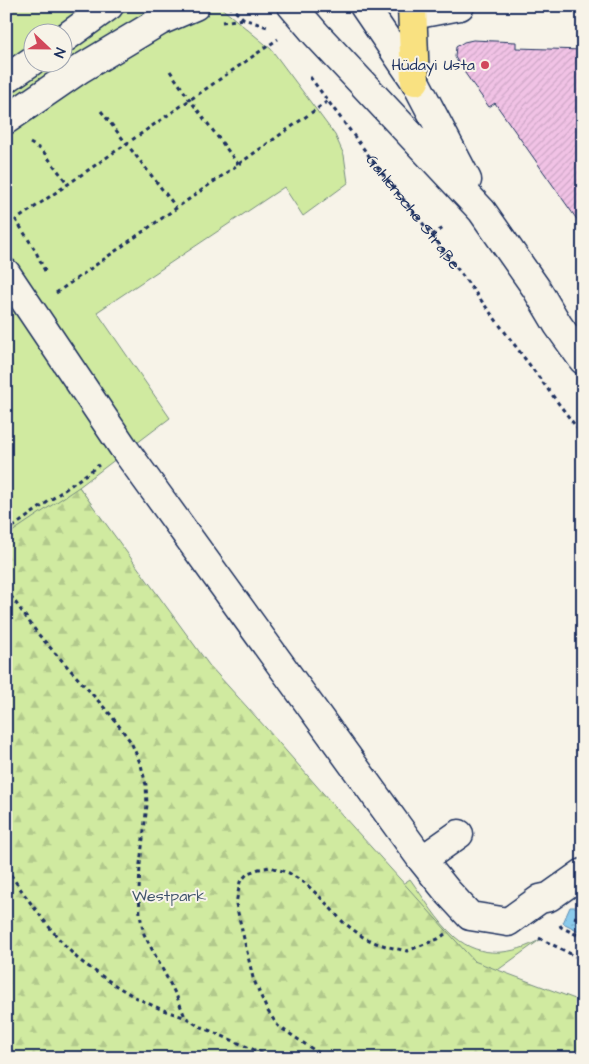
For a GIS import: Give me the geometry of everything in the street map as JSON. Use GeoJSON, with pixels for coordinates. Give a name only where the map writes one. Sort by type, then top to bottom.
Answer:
{"type":"FeatureCollection","features":[{"type":"Feature","properties":{"kind":"main road"},"geometry":{"type":"LineString","coordinates":[[412,11],[415,81]]}},
{"type":"Feature","properties":{"kind":"street"},"geometry":{"type":"LineString","coordinates":[[6,120],[80,69],[160,21],[195,6]]}},
{"type":"Feature","properties":{"kind":"street"},"geometry":{"type":"LineString","coordinates":[[292,6],[316,34],[482,210]]}},
{"type":"Feature","properties":{"kind":"street"},"geometry":{"type":"LineString","coordinates":[[364,6],[415,81],[482,210],[583,360]]}},
{"type":"Feature","properties":{"kind":"street"},"geometry":{"type":"LineString","coordinates":[[412,11],[460,6]]}},
{"type":"Feature","properties":{"kind":"street"},"geometry":{"type":"LineString","coordinates":[[72,33],[105,8]]}},
{"type":"Feature","properties":{"kind":"street"},"geometry":{"type":"LineString","coordinates":[[6,79],[22,68]]}},
{"type":"Feature","properties":{"kind":"street"},"geometry":{"type":"LineString","coordinates":[[6,273],[123,447],[446,892],[470,916],[508,922],[540,899],[549,897],[583,873]]}},
{"type":"Feature","properties":{"kind":"street"},"geometry":{"type":"LineString","coordinates":[[422,860],[459,834]]}},
{"type":"Feature","properties":{"kind":"path"},"geometry":{"type":"LineString","coordinates":[[229,6],[244,19],[269,27]]}},
{"type":"Feature","properties":{"kind":"path"},"geometry":{"type":"LineString","coordinates":[[47,276],[35,250],[16,220],[280,38],[274,32]]}},
{"type":"Feature","properties":{"kind":"path"},"geometry":{"type":"LineString","coordinates":[[170,71],[238,164]]}},
{"type":"Feature","properties":{"kind":"path","name":"Gahlensche Straße"},"geometry":{"type":"LineString","coordinates":[[310,77],[374,164],[432,235],[583,436]]}},
{"type":"Feature","properties":{"kind":"path"},"geometry":{"type":"LineString","coordinates":[[56,293],[328,101]]}},
{"type":"Feature","properties":{"kind":"path"},"geometry":{"type":"LineString","coordinates":[[101,110],[176,208]]}},
{"type":"Feature","properties":{"kind":"path"},"geometry":{"type":"LineString","coordinates":[[27,141],[42,150],[68,184]]}},
{"type":"Feature","properties":{"kind":"path"},"geometry":{"type":"LineString","coordinates":[[432,235],[445,227]]}},
{"type":"Feature","properties":{"kind":"path"},"geometry":{"type":"LineString","coordinates":[[6,532],[86,474]]}},
{"type":"Feature","properties":{"kind":"path"},"geometry":{"type":"LineString","coordinates":[[6,589],[38,634],[110,714],[131,742],[141,765],[146,785],[147,805],[140,864],[140,915],[144,934],[177,997],[185,1017]]}},
{"type":"Feature","properties":{"kind":"path"},"geometry":{"type":"LineString","coordinates":[[326,1058],[278,1026],[267,1010],[254,978],[236,904],[240,882],[248,873],[270,867],[289,873],[305,883],[343,922],[363,937],[389,948],[407,951],[438,939],[470,916]]}},
{"type":"Feature","properties":{"kind":"path"},"geometry":{"type":"LineString","coordinates":[[6,868],[54,934],[79,960],[116,987],[138,1000],[166,1012],[185,1017],[197,1025],[273,1058]]}},
{"type":"Feature","properties":{"kind":"path"},"geometry":{"type":"LineString","coordinates":[[508,922],[583,960]]}},
{"type":"Feature","properties":{"kind":"green space","name":"Westpark"},"geometry":{"type":"Polygon","coordinates":[[[6,6],[219,6],[271,49],[335,135],[344,155],[348,183],[303,216],[284,187],[97,312],[170,418],[79,487],[313,817],[388,894],[410,879],[448,931],[475,949],[486,952],[509,951],[520,949],[541,939],[452,1003],[583,1058],[6,1058],[6,6]]]}},
{"type":"Feature","properties":{"kind":"green space","name":"Westpark"},"geometry":{"type":"Polygon","coordinates":[[[79,487],[209,665],[474,961],[583,1002],[583,1058],[6,1058],[6,536],[79,487]]]}},
{"type":"Feature","properties":{"kind":"water"},"geometry":{"type":"Polygon","coordinates":[[[570,907],[583,907],[583,933],[563,923],[570,907]]]}},
{"type":"Feature","properties":{"kind":"building"},"geometry":{"type":"Polygon","coordinates":[[[473,40],[516,42],[516,48],[583,50],[583,228],[495,103],[489,107],[460,66],[455,57],[456,47],[464,42],[473,40]]]}},
{"type":"Feature","properties":{"kind":"place","name":"Hüdayi Usta"},"geometry":{"type":"Point","coordinates":[485,65]}}]}
